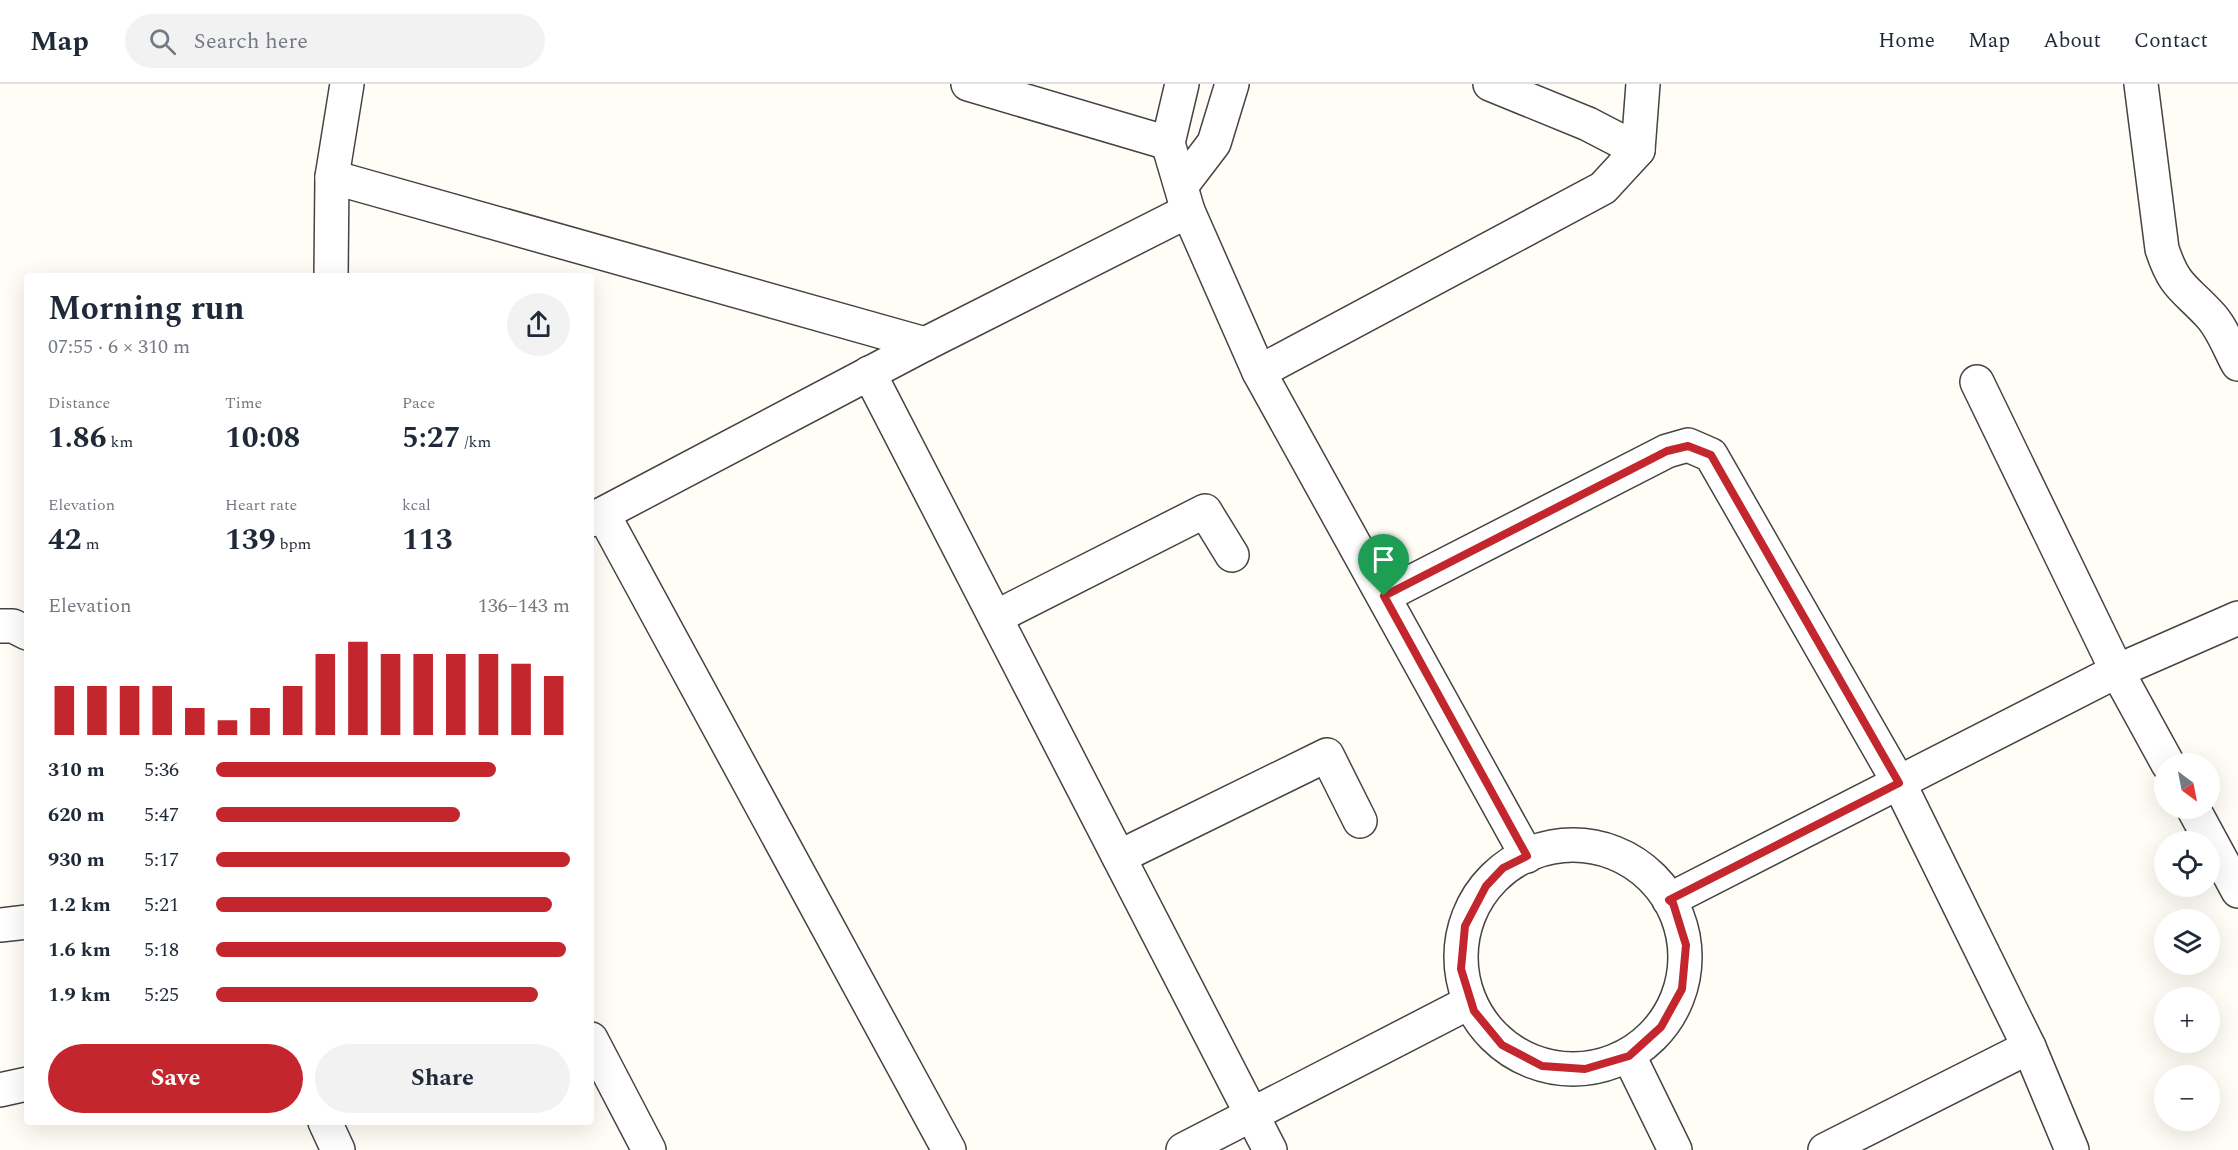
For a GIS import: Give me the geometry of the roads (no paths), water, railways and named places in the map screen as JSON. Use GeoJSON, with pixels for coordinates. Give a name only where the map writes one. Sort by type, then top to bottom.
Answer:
{"type":"FeatureCollection","features":[{"type":"Feature","properties":{"kind":"street"},"geometry":{"type":"LineString","coordinates":[[331,273],[332,177],[347,84]]}},
{"type":"Feature","properties":{"kind":"street"},"geometry":{"type":"LineString","coordinates":[[968,84],[1168,143]]}},
{"type":"Feature","properties":{"kind":"street"},"geometry":{"type":"LineString","coordinates":[[1182,84],[1168,143],[1185,198],[1259,372],[1527,856]]}},
{"type":"Feature","properties":{"kind":"street"},"geometry":{"type":"LineString","coordinates":[[949,1150],[597,517],[925,344],[1185,198],[1214,143],[1232,84]]}},
{"type":"Feature","properties":{"kind":"street"},"geometry":{"type":"LineString","coordinates":[[1490,84],[1588,124],[1638,150]]}},
{"type":"Feature","properties":{"kind":"street"},"geometry":{"type":"LineString","coordinates":[[1259,372],[1603,188],[1638,150],[1643,84]]}},
{"type":"Feature","properties":{"kind":"street"},"geometry":{"type":"LineString","coordinates":[[2141,84],[2162,249],[2168,267],[2176,283],[2214,321],[2238,364]]}},
{"type":"Feature","properties":{"kind":"street"},"geometry":{"type":"LineString","coordinates":[[332,177],[925,344]]}},
{"type":"Feature","properties":{"kind":"street"},"geometry":{"type":"LineString","coordinates":[[870,373],[1270,1150]]}},
{"type":"Feature","properties":{"kind":"street"},"geometry":{"type":"LineString","coordinates":[[1977,382],[2117,671],[2162,753]]}},
{"type":"Feature","properties":{"kind":"street"},"geometry":{"type":"LineString","coordinates":[[1384,596],[1667,451],[1688,446],[1711,455],[1899,783],[2029,1047],[2072,1150]]}},
{"type":"Feature","properties":{"kind":"street"},"geometry":{"type":"LineString","coordinates":[[996,617],[1205,511],[1232,555]]}},
{"type":"Feature","properties":{"kind":"street"},"geometry":{"type":"LineString","coordinates":[[1669,900],[2117,671],[2238,618]]}},
{"type":"Feature","properties":{"kind":"street"},"geometry":{"type":"LineString","coordinates":[[0,626],[13,626],[24,632]]}},
{"type":"Feature","properties":{"kind":"street"},"geometry":{"type":"LineString","coordinates":[[1119,857],[1327,755],[1360,821]]}},
{"type":"Feature","properties":{"kind":"street"},"geometry":{"type":"LineString","coordinates":[[2199,819],[2238,891]]}},
{"type":"Feature","properties":{"kind":"street"},"geometry":{"type":"LineString","coordinates":[[1561,845],[1605,849],[1644,869],[1673,903],[1686,945],[1682,989],[1661,1027],[1629,1056],[1585,1069],[1542,1066],[1502,1045],[1474,1011],[1461,969],[1465,926],[1486,886],[1503,868],[1527,856],[1561,845]]}},
{"type":"Feature","properties":{"kind":"street"},"geometry":{"type":"LineString","coordinates":[[0,925],[24,922]]}},
{"type":"Feature","properties":{"kind":"street"},"geometry":{"type":"LineString","coordinates":[[1183,1150],[1470,1002]]}},
{"type":"Feature","properties":{"kind":"street"},"geometry":{"type":"LineString","coordinates":[[594,1045],[649,1150]]}},
{"type":"Feature","properties":{"kind":"street"},"geometry":{"type":"LineString","coordinates":[[1825,1150],[2029,1047]]}},
{"type":"Feature","properties":{"kind":"street"},"geometry":{"type":"LineString","coordinates":[[1629,1056],[1675,1150]]}},
{"type":"Feature","properties":{"kind":"street"},"geometry":{"type":"LineString","coordinates":[[0,1090],[24,1085]]}},
{"type":"Feature","properties":{"kind":"street"},"geometry":{"type":"LineString","coordinates":[[326,1125],[338,1150]]}}]}
